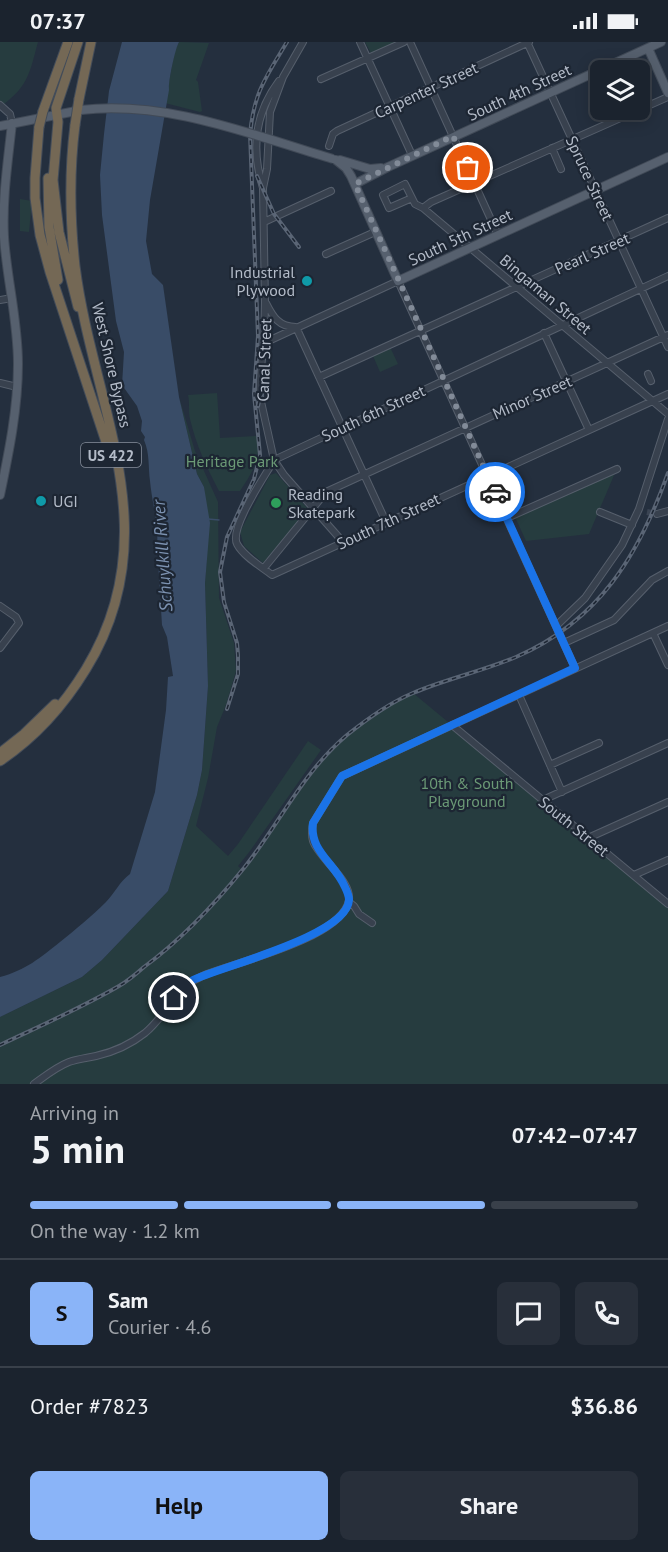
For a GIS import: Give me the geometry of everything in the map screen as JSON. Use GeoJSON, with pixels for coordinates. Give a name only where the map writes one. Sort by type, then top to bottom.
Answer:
{"type":"FeatureCollection","features":[{"type":"Feature","properties":{"kind":"highway","name":"West Shore Bypass"},"geometry":{"type":"LineString","coordinates":[[0,753],[47,713],[66,691],[92,647],[106,615],[119,548],[119,493],[112,459],[50,272],[40,235],[35,188],[39,127],[68,42]]}},
{"type":"Feature","properties":{"kind":"highway"},"geometry":{"type":"LineString","coordinates":[[80,42],[58,100],[53,180],[57,219],[70,278],[98,376]]}},
{"type":"Feature","properties":{"kind":"highway","name":"West Shore Bypass"},"geometry":{"type":"LineString","coordinates":[[0,761],[39,730],[75,687],[102,642],[118,593],[125,547],[124,495],[119,463],[75,267],[70,168],[79,99],[91,42]]}},
{"type":"Feature","properties":{"kind":"highway"},"geometry":{"type":"LineString","coordinates":[[57,115],[53,123],[48,171],[49,227],[57,273],[84,375]]}},
{"type":"Feature","properties":{"kind":"main road","name":"South 4th Street"},"geometry":{"type":"LineString","coordinates":[[355,184],[388,166],[646,45],[661,42]]}},
{"type":"Feature","properties":{"kind":"main road"},"geometry":{"type":"LineString","coordinates":[[646,45],[668,95]]}},
{"type":"Feature","properties":{"kind":"main road"},"geometry":{"type":"LineString","coordinates":[[0,126],[81,110],[127,109],[183,116],[334,159],[346,168],[355,184],[398,281]]}},
{"type":"Feature","properties":{"kind":"main road"},"geometry":{"type":"LineString","coordinates":[[0,495],[17,387],[18,350],[3,212],[12,123]]}},
{"type":"Feature","properties":{"kind":"main road","name":"South 5th Street"},"geometry":{"type":"LineString","coordinates":[[398,281],[668,157]]}},
{"type":"Feature","properties":{"kind":"main road","name":"South 4th Street"},"geometry":{"type":"LineString","coordinates":[[334,159],[370,169],[388,166]]}},
{"type":"Feature","properties":{"kind":"street","name":"Canal Street"},"geometry":{"type":"LineString","coordinates":[[263,188],[267,169],[270,112],[283,77],[303,42]]}},
{"type":"Feature","properties":{"kind":"street"},"geometry":{"type":"LineString","coordinates":[[360,42],[412,155]]}},
{"type":"Feature","properties":{"kind":"street"},"geometry":{"type":"LineString","coordinates":[[321,79],[404,42]]}},
{"type":"Feature","properties":{"kind":"street"},"geometry":{"type":"LineString","coordinates":[[410,42],[498,235]]}},
{"type":"Feature","properties":{"kind":"street","name":"Carpenter Street"},"geometry":{"type":"LineString","coordinates":[[329,146],[333,134],[337,131],[528,42]]}},
{"type":"Feature","properties":{"kind":"street","name":"Spruce Street"},"geometry":{"type":"LineString","coordinates":[[528,42],[641,289],[666,336],[668,347]]}},
{"type":"Feature","properties":{"kind":"street","name":"Canal Street"},"geometry":{"type":"LineString","coordinates":[[274,460],[260,397],[265,302],[264,222],[263,188],[256,156],[257,130],[267,100],[277,82],[283,77]]}},
{"type":"Feature","properties":{"kind":"street"},"geometry":{"type":"LineString","coordinates":[[423,208],[474,182],[668,95]]}},
{"type":"Feature","properties":{"kind":"street"},"geometry":{"type":"LineString","coordinates":[[0,105],[9,114],[12,123]]}},
{"type":"Feature","properties":{"kind":"street"},"geometry":{"type":"LineString","coordinates":[[552,148],[561,169]]}},
{"type":"Feature","properties":{"kind":"street"},"geometry":{"type":"LineString","coordinates":[[405,184],[412,198],[389,208],[383,195],[405,184]]}},
{"type":"Feature","properties":{"kind":"street"},"geometry":{"type":"LineString","coordinates":[[264,222],[331,191]]}},
{"type":"Feature","properties":{"kind":"street","name":"Bingaman Street"},"geometry":{"type":"LineString","coordinates":[[412,198],[415,204],[423,208],[668,414]]}},
{"type":"Feature","properties":{"kind":"street","name":"Pearl Street"},"geometry":{"type":"LineString","coordinates":[[319,376],[668,218]]}},
{"type":"Feature","properties":{"kind":"street"},"geometry":{"type":"LineString","coordinates":[[326,254],[375,232]]}},
{"type":"Feature","properties":{"kind":"street","name":"South 6th Street"},"geometry":{"type":"LineString","coordinates":[[274,460],[668,276]]}},
{"type":"Feature","properties":{"kind":"street"},"geometry":{"type":"LineString","coordinates":[[398,281],[575,668]]}},
{"type":"Feature","properties":{"kind":"street","name":"South 5th Street"},"geometry":{"type":"LineString","coordinates":[[264,343],[398,281]]}},
{"type":"Feature","properties":{"kind":"street"},"geometry":{"type":"LineString","coordinates":[[0,300],[12,298]]}},
{"type":"Feature","properties":{"kind":"street"},"geometry":{"type":"LineString","coordinates":[[265,302],[276,320],[285,327],[296,327],[386,522]]}},
{"type":"Feature","properties":{"kind":"street"},"geometry":{"type":"LineString","coordinates":[[544,333],[589,430]]}},
{"type":"Feature","properties":{"kind":"street","name":"Minor Street"},"geometry":{"type":"LineString","coordinates":[[264,568],[326,492],[666,336]]}},
{"type":"Feature","properties":{"kind":"street"},"geometry":{"type":"LineString","coordinates":[[648,374],[651,381]]}},
{"type":"Feature","properties":{"kind":"street"},"geometry":{"type":"LineString","coordinates":[[0,383],[17,387]]}},
{"type":"Feature","properties":{"kind":"street","name":"South 7th Street"},"geometry":{"type":"LineString","coordinates":[[264,568],[272,575],[668,394]]}},
{"type":"Feature","properties":{"kind":"street"},"geometry":{"type":"LineString","coordinates":[[556,626],[585,597],[619,549],[632,525],[668,419]]}},
{"type":"Feature","properties":{"kind":"street"},"geometry":{"type":"LineString","coordinates":[[264,568],[239,547],[236,536],[237,528],[274,460],[284,475],[343,542]]}},
{"type":"Feature","properties":{"kind":"street"},"geometry":{"type":"LineString","coordinates":[[507,518],[617,469]]}},
{"type":"Feature","properties":{"kind":"street"},"geometry":{"type":"LineString","coordinates":[[639,509],[647,512]]}},
{"type":"Feature","properties":{"kind":"street"},"geometry":{"type":"LineString","coordinates":[[600,512],[632,525]]}},
{"type":"Feature","properties":{"kind":"street"},"geometry":{"type":"LineString","coordinates":[[657,514],[668,512]]}},
{"type":"Feature","properties":{"kind":"street"},"geometry":{"type":"LineString","coordinates":[[564,643],[612,621],[652,580],[667,573]]}},
{"type":"Feature","properties":{"kind":"street"},"geometry":{"type":"LineString","coordinates":[[0,606],[18,620],[16,629],[0,648]]}},
{"type":"Feature","properties":{"kind":"street"},"geometry":{"type":"LineString","coordinates":[[34,1084],[68,1062],[100,1055],[130,1043],[154,1025],[178,993],[189,983],[204,975],[260,956],[323,929],[343,913],[349,902],[347,892],[338,873],[313,840],[313,823],[342,776],[668,626]]}},
{"type":"Feature","properties":{"kind":"street"},"geometry":{"type":"LineString","coordinates":[[653,633],[668,665]]}},
{"type":"Feature","properties":{"kind":"street"},"geometry":{"type":"LineString","coordinates":[[519,695],[562,792]]}},
{"type":"Feature","properties":{"kind":"street","name":"South Street"},"geometry":{"type":"LineString","coordinates":[[452,725],[668,904]]}},
{"type":"Feature","properties":{"kind":"street"},"geometry":{"type":"LineString","coordinates":[[550,765],[599,742]]}},
{"type":"Feature","properties":{"kind":"street"},"geometry":{"type":"LineString","coordinates":[[543,800],[668,743]]}},
{"type":"Feature","properties":{"kind":"street"},"geometry":{"type":"LineString","coordinates":[[588,838],[668,802]]}},
{"type":"Feature","properties":{"kind":"street"},"geometry":{"type":"LineString","coordinates":[[634,875],[668,860]]}},
{"type":"Feature","properties":{"kind":"street"},"geometry":{"type":"LineString","coordinates":[[349,902],[359,914],[372,923]]}},
{"type":"Feature","properties":{"kind":"green space"},"geometry":{"type":"Polygon","coordinates":[[[0,42],[38,42],[24,84],[4,104],[0,103],[0,42]]]}},
{"type":"Feature","properties":{"kind":"green space"},"geometry":{"type":"Polygon","coordinates":[[[179,42],[209,43],[196,80],[202,111],[200,112],[165,103],[175,50],[179,42]]]}},
{"type":"Feature","properties":{"kind":"green space"},"geometry":{"type":"Polygon","coordinates":[[[365,42],[396,42],[371,53],[365,42]]]}},
{"type":"Feature","properties":{"kind":"green space"},"geometry":{"type":"Polygon","coordinates":[[[20,199],[32,201],[29,232],[20,231],[20,199]]]}},
{"type":"Feature","properties":{"kind":"green space"},"geometry":{"type":"Polygon","coordinates":[[[390,347],[398,364],[380,372],[373,356],[390,347]]]}},
{"type":"Feature","properties":{"kind":"green space","name":"Heritage Park"},"geometry":{"type":"Polygon","coordinates":[[[217,393],[220,438],[256,436],[258,438],[258,453],[254,466],[240,491],[219,491],[202,456],[190,419],[188,395],[217,393]]]}},
{"type":"Feature","properties":{"kind":"green space","name":"10th & South Playground"},"geometry":{"type":"Polygon","coordinates":[[[179,397],[195,451],[218,502],[219,598],[234,643],[236,671],[217,727],[196,826],[228,856],[308,741],[321,750],[238,866],[242,870],[299,787],[330,750],[369,719],[413,693],[668,904],[668,1084],[0,1084],[0,1017],[82,977],[102,960],[168,891],[197,795],[202,770],[208,686],[204,487],[197,474],[179,397]]]}},
{"type":"Feature","properties":{"kind":"green space"},"geometry":{"type":"Polygon","coordinates":[[[276,473],[308,509],[263,563],[244,546],[240,532],[270,475],[276,473]]]}},
{"type":"Feature","properties":{"kind":"green space"},"geometry":{"type":"Polygon","coordinates":[[[615,473],[589,534],[526,541],[515,517],[615,473]]]}},
{"type":"Feature","properties":{"kind":"water","name":"Schuylkill River"},"geometry":{"type":"Polygon","coordinates":[[[122,42],[179,42],[171,73],[150,200],[146,241],[152,274],[163,285],[179,397],[197,474],[204,487],[210,523],[205,583],[208,686],[202,770],[197,795],[168,891],[102,960],[82,977],[0,1017],[0,977],[25,967],[53,948],[109,899],[130,874],[155,792],[168,677],[173,676],[167,637],[162,625],[157,530],[148,455],[137,406],[122,385],[124,352],[116,321],[102,215],[100,175],[104,134],[109,91],[122,42]]]}},
{"type":"Feature","properties":{"kind":"waterway"},"geometry":{"type":"LineString","coordinates":[[208,519],[219,520]]}},
{"type":"Feature","properties":{"kind":"tunnel"},"geometry":{"type":"LineString","coordinates":[[647,512],[657,514]]}},
{"type":"Feature","properties":{"kind":"railway"},"geometry":{"type":"LineString","coordinates":[[227,709],[238,674],[238,655],[237,643],[224,602],[220,572],[227,537],[254,479],[260,455],[254,394],[258,336],[250,134],[258,96],[267,75],[287,42]]}},
{"type":"Feature","properties":{"kind":"railway"},"geometry":{"type":"LineString","coordinates":[[257,176],[274,214],[299,247]]}},
{"type":"Feature","properties":{"kind":"railway"},"geometry":{"type":"LineString","coordinates":[[258,406],[266,387]]}},
{"type":"Feature","properties":{"kind":"railway"},"geometry":{"type":"LineString","coordinates":[[0,1045],[119,986],[171,945],[209,908],[244,868],[317,765],[362,723],[404,697],[516,657],[571,625],[593,605],[629,558],[657,503],[668,473]]}},
{"type":"Feature","properties":{"kind":"way so far"},"geometry":{"type":"LineString","coordinates":[[468,168],[453,136],[355,184],[495,492]]}},
{"type":"Feature","properties":{"kind":"place","name":"Industrial Plywood"},"geometry":{"type":"Point","coordinates":[307,281]}},
{"type":"Feature","properties":{"kind":"place","name":"UGI"},"geometry":{"type":"Point","coordinates":[41,501]}},
{"type":"Feature","properties":{"kind":"place","name":"Reading Skatepark"},"geometry":{"type":"Point","coordinates":[276,503]}},
{"type":"Feature","properties":{"kind":"route"},"geometry":{"type":"LineString","coordinates":[[174,998],[193,980],[305,938],[332,924],[343,913],[349,902],[347,892],[338,873],[315,845],[312,831],[313,823],[342,776],[575,668],[495,492]]}}]}
